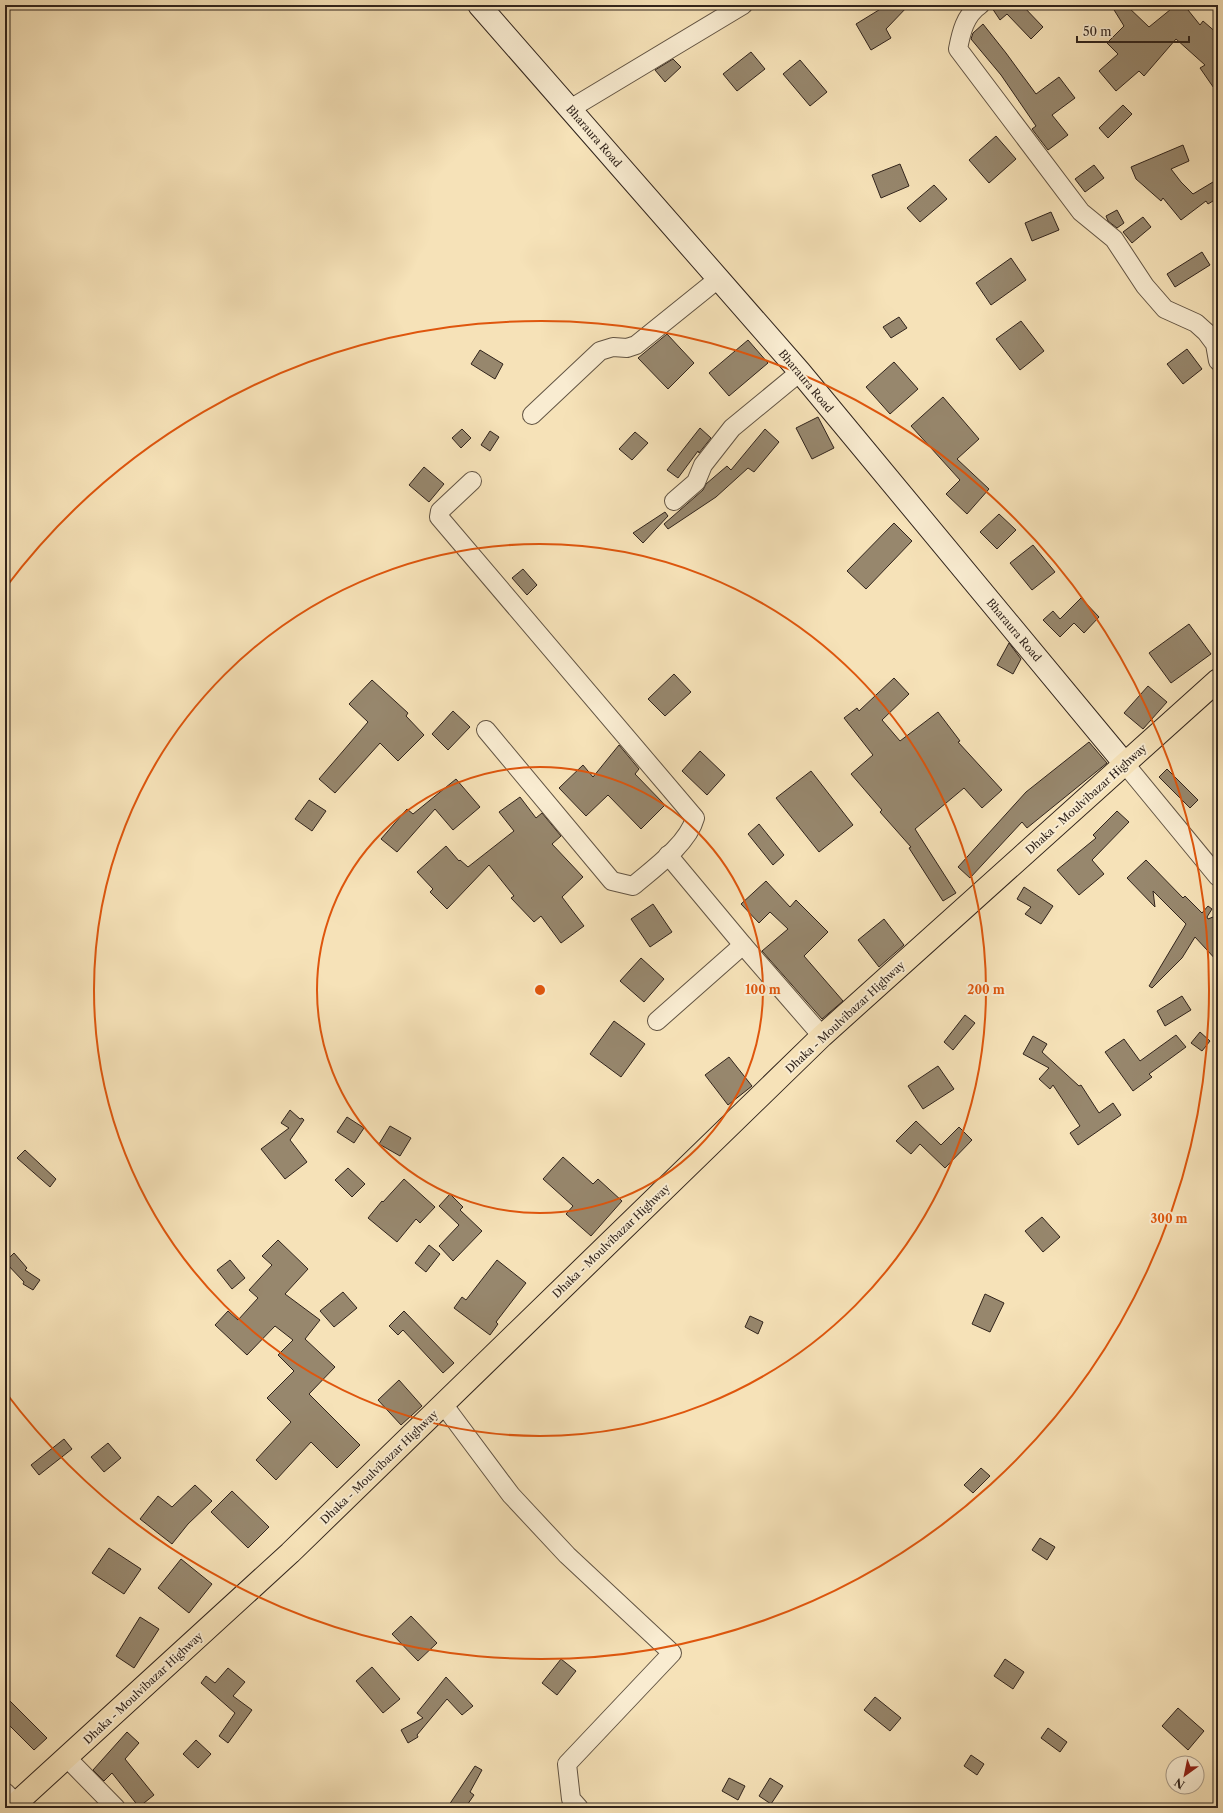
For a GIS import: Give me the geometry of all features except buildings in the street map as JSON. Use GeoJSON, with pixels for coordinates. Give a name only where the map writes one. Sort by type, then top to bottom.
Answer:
{"type":"FeatureCollection","features":[{"type":"Feature","properties":{"kind":"highway","name":"Dhaka - Moulvibazar Highway"},"geometry":{"type":"LineString","coordinates":[[10,1801],[67,1758],[290,1553],[822,1036],[1218,680]]}},
{"type":"Feature","properties":{"kind":"main road","name":"Bharaura Road"},"geometry":{"type":"LineString","coordinates":[[479,5],[800,372],[1125,764]]}},
{"type":"Feature","properties":{"kind":"street"},"geometry":{"type":"LineString","coordinates":[[570,109],[743,5]]}},
{"type":"Feature","properties":{"kind":"street"},"geometry":{"type":"LineString","coordinates":[[980,5],[976,8],[961,29],[958,49],[1080,212],[1114,239],[1145,286],[1165,309],[1196,323],[1206,332],[1215,344],[1218,360]]}},
{"type":"Feature","properties":{"kind":"street"},"geometry":{"type":"LineString","coordinates":[[532,415],[600,351],[613,347],[627,348],[636,345],[718,279]]}},
{"type":"Feature","properties":{"kind":"street"},"geometry":{"type":"LineString","coordinates":[[674,501],[696,482],[703,465],[732,428],[800,372]]}},
{"type":"Feature","properties":{"kind":"street"},"geometry":{"type":"LineString","coordinates":[[472,480],[440,511],[439,517],[695,818],[692,829],[668,855],[633,886],[612,881],[486,730]]}},
{"type":"Feature","properties":{"kind":"street"},"geometry":{"type":"LineString","coordinates":[[1125,764],[1218,877]]}},
{"type":"Feature","properties":{"kind":"street"},"geometry":{"type":"LineString","coordinates":[[668,855],[822,1036]]}},
{"type":"Feature","properties":{"kind":"street"},"geometry":{"type":"LineString","coordinates":[[657,1021],[743,945]]}},
{"type":"Feature","properties":{"kind":"street"},"geometry":{"type":"LineString","coordinates":[[443,1404],[511,1495],[567,1555],[672,1653],[567,1764],[571,1799],[578,1808]]}},
{"type":"Feature","properties":{"kind":"street"},"geometry":{"type":"LineString","coordinates":[[67,1758],[116,1808]]}}]}
